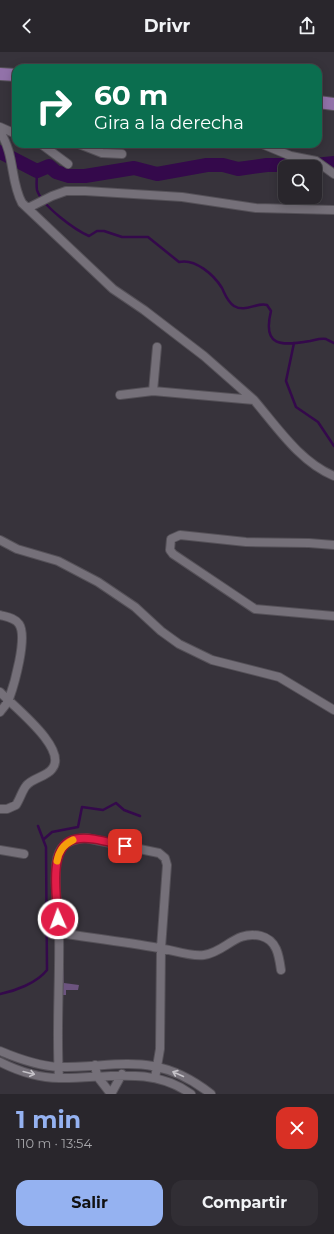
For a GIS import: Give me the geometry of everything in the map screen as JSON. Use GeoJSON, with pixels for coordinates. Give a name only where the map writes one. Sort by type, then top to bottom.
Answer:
{"type":"FeatureCollection","features":[{"type":"Feature","properties":{"kind":"main road"},"geometry":{"type":"LineString","coordinates":[[0,74],[12,75]]}},
{"type":"Feature","properties":{"kind":"street"},"geometry":{"type":"LineString","coordinates":[[0,127],[12,132]]}},
{"type":"Feature","properties":{"kind":"street"},"geometry":{"type":"LineString","coordinates":[[0,132],[9,149],[16,192],[28,208],[113,289],[144,310],[208,360],[254,400],[300,453],[316,466],[334,476]]}},
{"type":"Feature","properties":{"kind":"street"},"geometry":{"type":"LineString","coordinates":[[46,148],[68,164]]}},
{"type":"Feature","properties":{"kind":"street"},"geometry":{"type":"LineString","coordinates":[[88,148],[102,154],[122,154]]}},
{"type":"Feature","properties":{"kind":"street"},"geometry":{"type":"LineString","coordinates":[[272,148],[292,156],[316,161],[334,174]]}},
{"type":"Feature","properties":{"kind":"street"},"geometry":{"type":"LineString","coordinates":[[28,208],[66,191],[85,191],[182,197],[263,209],[334,210]]}},
{"type":"Feature","properties":{"kind":"street"},"geometry":{"type":"LineString","coordinates":[[153,391],[157,347]]}},
{"type":"Feature","properties":{"kind":"street"},"geometry":{"type":"LineString","coordinates":[[120,395],[153,391],[254,400]]}},
{"type":"Feature","properties":{"kind":"street"},"geometry":{"type":"LineString","coordinates":[[334,545],[246,542],[180,535],[171,539],[170,545],[173,554],[255,609],[334,616]]}},
{"type":"Feature","properties":{"kind":"street"},"geometry":{"type":"LineString","coordinates":[[0,540],[17,549],[58,561],[98,582],[130,604],[161,631],[179,644],[212,660],[279,677],[334,710]]}},
{"type":"Feature","properties":{"kind":"street"},"geometry":{"type":"LineString","coordinates":[[0,615],[13,619],[22,631],[20,658],[8,701],[0,712]]}},
{"type":"Feature","properties":{"kind":"street"},"geometry":{"type":"LineString","coordinates":[[0,692],[43,734],[55,756],[56,765],[50,771],[27,785],[16,805],[7,809],[0,809]]}},
{"type":"Feature","properties":{"kind":"street"},"geometry":{"type":"LineString","coordinates":[[59,1078],[59,932],[56,866],[59,853],[66,844],[76,839],[86,838],[159,853],[165,858],[167,865],[167,881],[161,948],[160,1049],[155,1078]]}},
{"type":"Feature","properties":{"kind":"street"},"geometry":{"type":"LineString","coordinates":[[0,850],[24,854]]}},
{"type":"Feature","properties":{"kind":"street"},"geometry":{"type":"LineString","coordinates":[[59,932],[196,955],[205,955],[236,938],[250,934],[262,937],[274,944],[279,954],[281,970]]}},
{"type":"Feature","properties":{"kind":"street"},"geometry":{"type":"LineString","coordinates":[[0,1051],[36,1064],[58,1067],[117,1063],[158,1066],[195,1081],[211,1094]]}},
{"type":"Feature","properties":{"kind":"street"},"geometry":{"type":"LineString","coordinates":[[0,1062],[23,1071],[59,1078],[122,1074],[155,1078],[169,1082],[191,1094]]}},
{"type":"Feature","properties":{"kind":"street"},"geometry":{"type":"LineString","coordinates":[[95,1064],[97,1076],[111,1094],[122,1074]]}},
{"type":"Feature","properties":{"kind":"shaded area"},"geometry":{"type":"Polygon","coordinates":[[[64,965],[64,983],[79,985],[78,990],[66,990],[66,995],[62,995],[62,966],[64,965]]]}},
{"type":"Feature","properties":{"kind":"waterway"},"geometry":{"type":"LineString","coordinates":[[0,152],[37,171],[49,166],[56,172],[69,176],[85,176],[134,168],[157,174],[207,165],[223,165],[238,169],[267,165],[315,165],[334,163]]}},
{"type":"Feature","properties":{"kind":"waterway"},"geometry":{"type":"LineString","coordinates":[[37,171],[37,190],[45,203],[60,217],[83,233],[89,236],[97,231],[104,231],[122,237],[148,237],[179,262],[185,261],[198,265],[209,273],[219,283],[228,300],[234,306],[238,308],[247,308],[263,304],[267,305],[271,311],[269,332],[272,338],[276,341],[283,343],[300,343],[318,339],[326,339],[334,343]]}},
{"type":"Feature","properties":{"kind":"waterway"},"geometry":{"type":"LineString","coordinates":[[294,343],[286,381],[296,407],[318,422],[334,446]]}},
{"type":"Feature","properties":{"kind":"waterway"},"geometry":{"type":"LineString","coordinates":[[44,839],[52,832],[78,827],[82,807],[103,810],[116,803],[124,810],[140,816]]}},
{"type":"Feature","properties":{"kind":"waterway"},"geometry":{"type":"LineString","coordinates":[[0,994],[32,983],[47,970],[46,847],[38,826]]}},
{"type":"Feature","properties":{"kind":"slow traffic"},"geometry":{"type":"LineString","coordinates":[[57,861],[59,853],[66,844],[73,840]]}},
{"type":"Feature","properties":{"kind":"route"},"geometry":{"type":"LineString","coordinates":[[58,919],[56,866],[59,853],[66,844],[76,839],[86,838],[125,846]]}}]}
